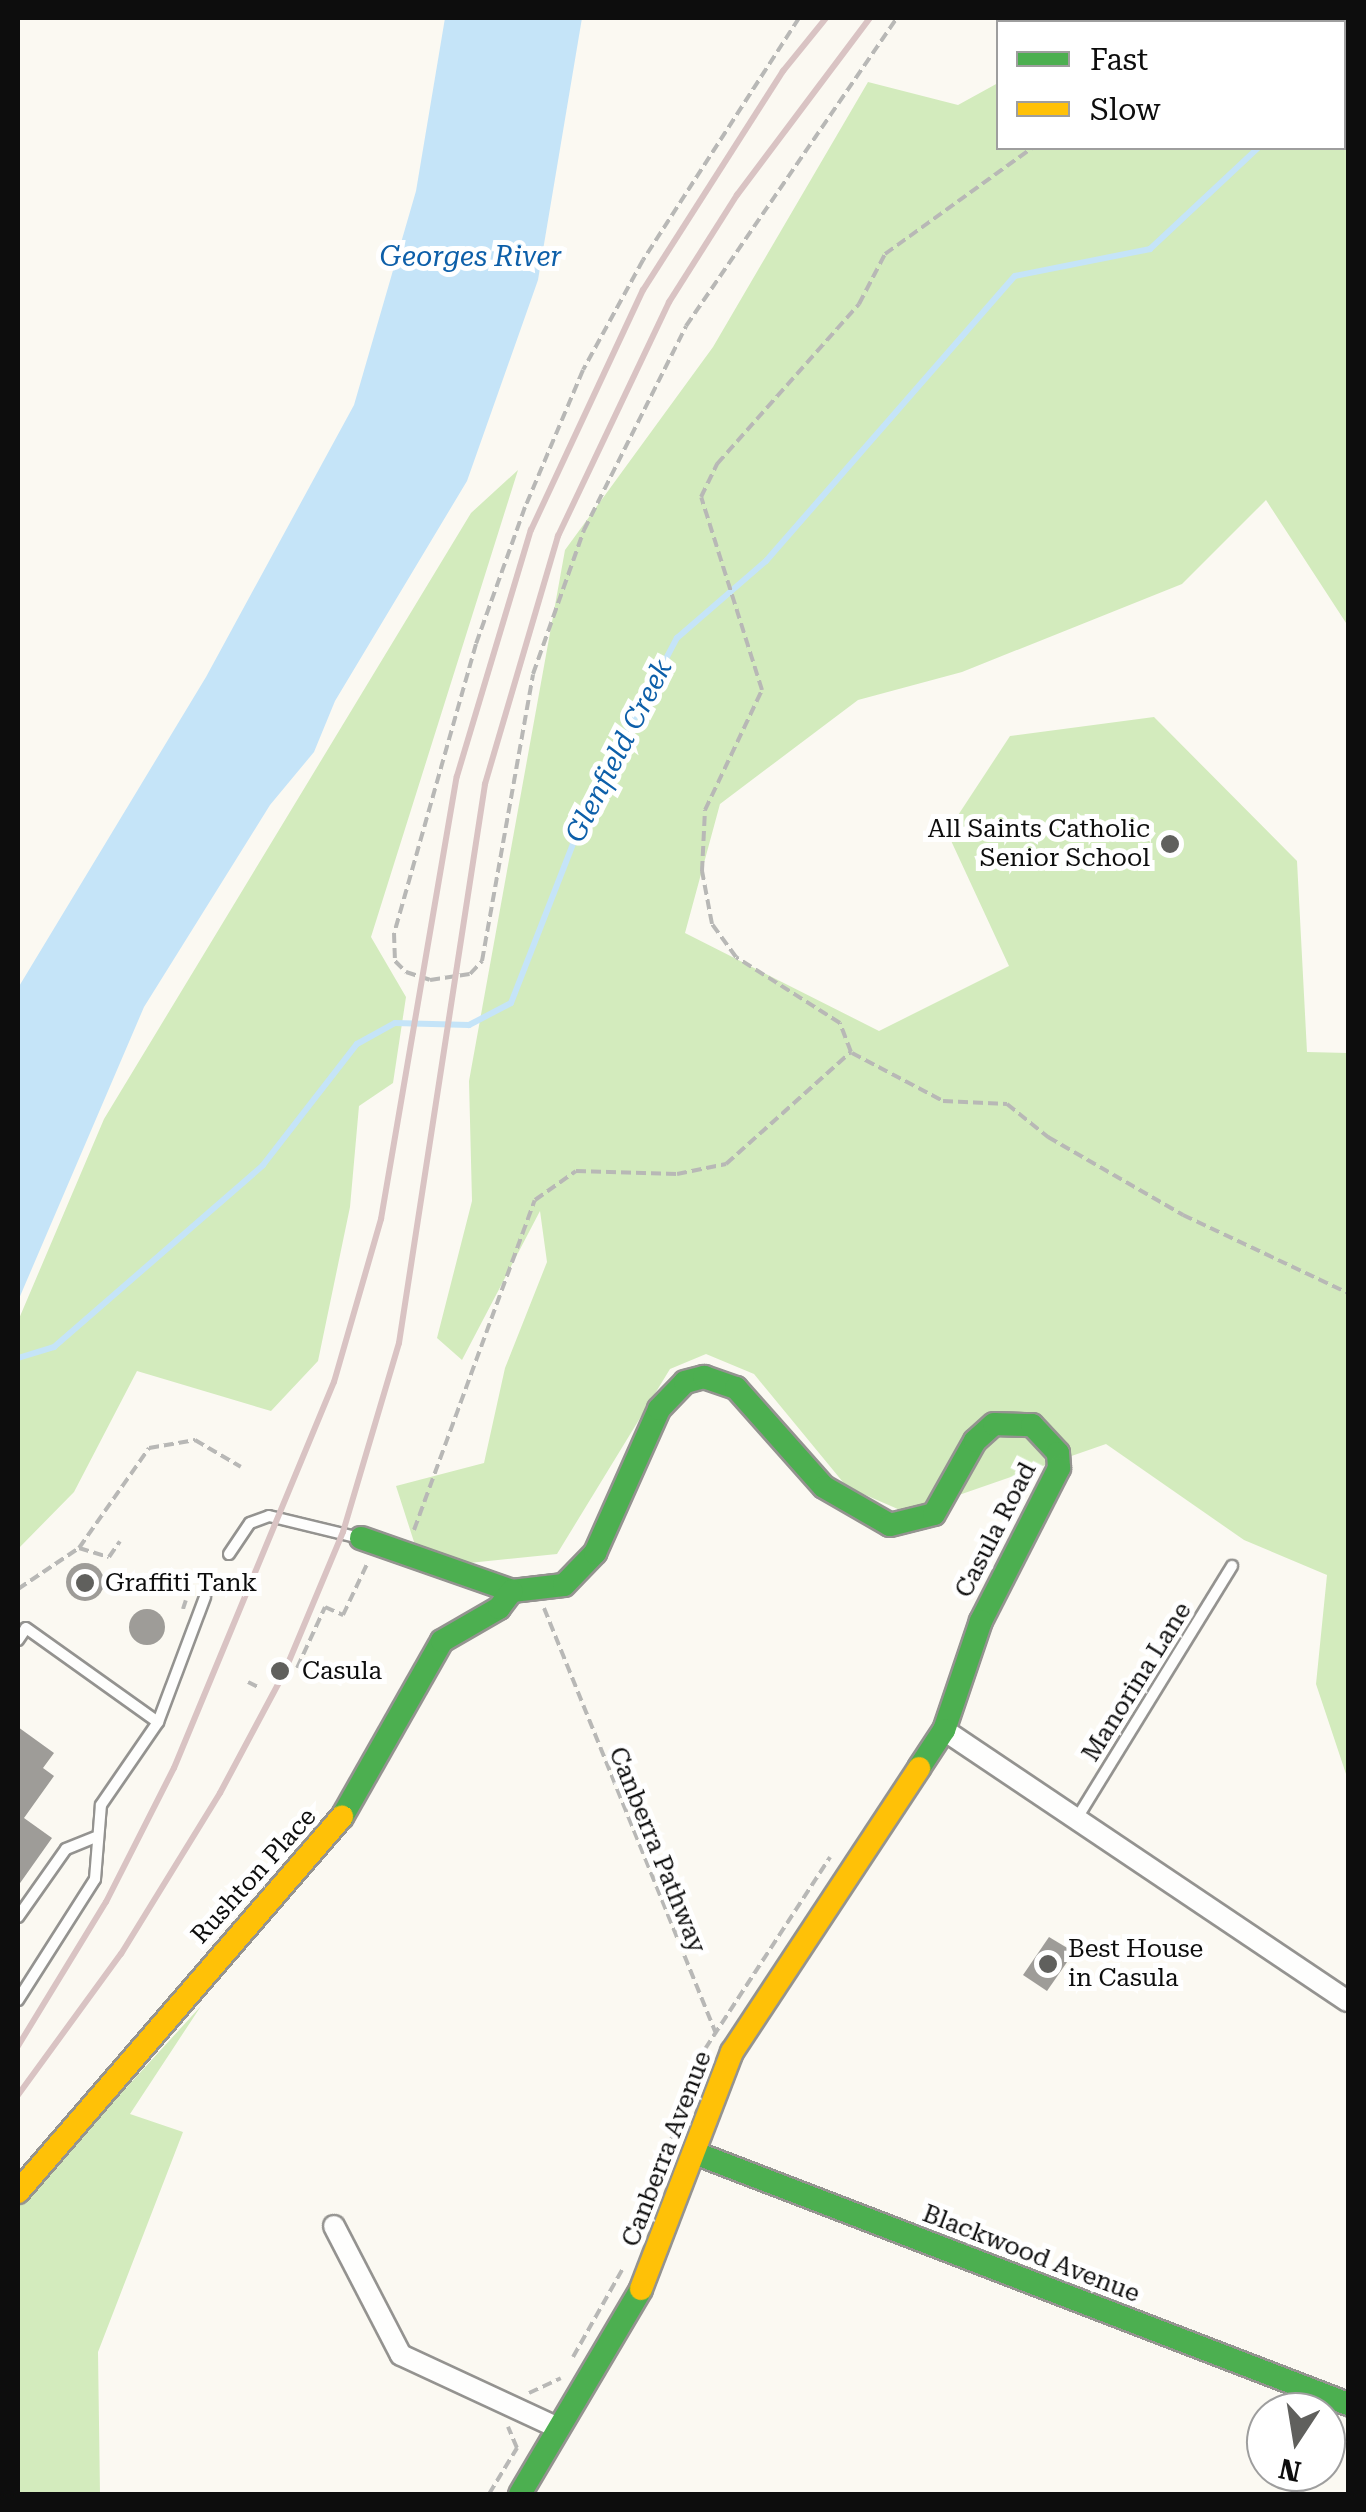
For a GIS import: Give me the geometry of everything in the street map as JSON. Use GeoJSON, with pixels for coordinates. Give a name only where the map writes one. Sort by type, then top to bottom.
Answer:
{"type":"FeatureCollection","features":[{"type":"Feature","properties":{"kind":"street","name":"Casula Road"},"geometry":{"type":"LineString","coordinates":[[541,1593],[564,1585],[595,1553],[650,1423],[668,1395],[692,1379],[736,1388],[824,1486],[890,1524],[934,1514],[984,1430],[1032,1426],[1051,1439],[1059,1468],[981,1621],[944,1730]]}},
{"type":"Feature","properties":{"kind":"street"},"geometry":{"type":"LineString","coordinates":[[366,1547],[512,1591],[541,1593]]}},
{"type":"Feature","properties":{"kind":"street","name":"Rushton Place"},"geometry":{"type":"LineString","coordinates":[[18,2192],[334,1831],[442,1641],[500,1608],[512,1591]]}},
{"type":"Feature","properties":{"kind":"street"},"geometry":{"type":"LineString","coordinates":[[944,1730],[1348,2002]]}},
{"type":"Feature","properties":{"kind":"street","name":"Canberra Avenue"},"geometry":{"type":"LineString","coordinates":[[520,2494],[556,2427],[638,2298],[732,2052],[944,1730]]}},
{"type":"Feature","properties":{"kind":"street","name":"Blackwood Avenue"},"geometry":{"type":"LineString","coordinates":[[696,2153],[1348,2404]]}},
{"type":"Feature","properties":{"kind":"street"},"geometry":{"type":"LineString","coordinates":[[334,2226],[401,2355],[556,2427]]}},
{"type":"Feature","properties":{"kind":"lane"},"geometry":{"type":"LineString","coordinates":[[229,1554],[250,1522],[269,1516],[366,1547]]}},
{"type":"Feature","properties":{"kind":"lane","name":"Manorina Lane"},"geometry":{"type":"LineString","coordinates":[[1076,1819],[1232,1566]]}},
{"type":"Feature","properties":{"kind":"lane"},"geometry":{"type":"LineString","coordinates":[[18,2000],[95,1879],[95,1837],[102,1805],[158,1722],[205,1597]]}},
{"type":"Feature","properties":{"kind":"lane"},"geometry":{"type":"LineString","coordinates":[[18,1640],[26,1628],[158,1722]]}},
{"type":"Feature","properties":{"kind":"lane"},"geometry":{"type":"LineString","coordinates":[[18,1917],[66,1849],[95,1837]]}},
{"type":"Feature","properties":{"kind":"path"},"geometry":{"type":"LineString","coordinates":[[798,18],[643,260],[583,370],[525,507],[476,644],[394,933],[393,953],[406,972],[430,980],[470,974],[482,962],[534,674],[584,530],[686,326],[897,18]]}},
{"type":"Feature","properties":{"kind":"path"},"geometry":{"type":"LineString","coordinates":[[1029,150],[886,254],[859,304],[717,464],[702,497],[762,690],[705,810],[702,870],[712,924],[736,958],[840,1023],[850,1052],[943,1102],[1008,1104],[1048,1137],[1183,1215],[1348,1293]]}},
{"type":"Feature","properties":{"kind":"path"},"geometry":{"type":"LineString","coordinates":[[408,1538],[535,1200],[576,1170],[677,1174],[726,1164],[850,1052]]}},
{"type":"Feature","properties":{"kind":"path"},"geometry":{"type":"LineString","coordinates":[[18,1589],[79,1548],[149,1448],[196,1440],[241,1467]]}},
{"type":"Feature","properties":{"kind":"path"},"geometry":{"type":"LineString","coordinates":[[79,1548],[110,1556],[120,1540]]}},
{"type":"Feature","properties":{"kind":"path"},"geometry":{"type":"LineString","coordinates":[[297,1668],[325,1607],[343,1615],[366,1547]]}},
{"type":"Feature","properties":{"kind":"path","name":"Canberra Pathway"},"geometry":{"type":"LineString","coordinates":[[541,1593],[715,2032],[642,2218]]}},
{"type":"Feature","properties":{"kind":"path"},"geometry":{"type":"LineString","coordinates":[[248,1682],[258,1687]]}},
{"type":"Feature","properties":{"kind":"path"},"geometry":{"type":"LineString","coordinates":[[517,2389],[528,2394],[561,2378],[630,2251]]}},
{"type":"Feature","properties":{"kind":"path"},"geometry":{"type":"LineString","coordinates":[[488,2494],[517,2448],[501,2422]]}},
{"type":"Feature","properties":{"kind":"green space"},"geometry":{"type":"Polygon","coordinates":[[[1113,18],[1348,18],[1348,626],[1266,500],[1182,584],[962,672],[858,700],[720,804],[685,933],[879,1031],[1009,966],[947,832],[1010,736],[1154,717],[1297,861],[1307,1052],[1348,1053],[1348,1780],[1316,1684],[1327,1575],[1244,1540],[1106,1444],[907,1513],[847,1487],[754,1374],[706,1354],[670,1369],[557,1554],[469,1563],[415,1545],[396,1486],[484,1463],[505,1368],[547,1262],[540,1211],[462,1360],[437,1338],[472,1201],[469,1081],[565,550],[713,347],[868,82],[958,105],[996,84],[996,150],[1346,150],[1346,20],[1113,18]]]}},
{"type":"Feature","properties":{"kind":"green space"},"geometry":{"type":"Polygon","coordinates":[[[518,470],[371,937],[406,997],[393,1083],[359,1106],[350,1207],[318,1361],[271,1411],[137,1371],[74,1492],[18,1549],[18,1321],[104,1119],[471,513],[518,470]]]}},
{"type":"Feature","properties":{"kind":"green space"},"geometry":{"type":"Polygon","coordinates":[[[201,2006],[130,2114],[183,2132],[98,2352],[100,2494],[18,2494],[18,2206],[201,2006]]]}},
{"type":"Feature","properties":{"kind":"water","name":"Georges River"},"geometry":{"type":"Polygon","coordinates":[[[445,18],[582,18],[538,280],[467,481],[335,701],[314,752],[270,805],[144,1007],[18,1301],[18,988],[206,677],[354,405],[416,191],[445,18]]]}},
{"type":"Feature","properties":{"kind":"building","name":"Graffiti Tank"},"geometry":{"type":"Polygon","coordinates":[[[85,1563],[98,1569],[104,1582],[98,1595],[85,1601],[72,1595],[66,1582],[72,1569],[85,1563]]]}},
{"type":"Feature","properties":{"kind":"building","name":"Graffiti Tank"},"geometry":{"type":"Polygon","coordinates":[[[147,1609],[160,1614],[165,1627],[160,1640],[147,1645],[134,1640],[129,1627],[134,1614],[147,1609]]]}},
{"type":"Feature","properties":{"kind":"building"},"geometry":{"type":"Polygon","coordinates":[[[18,1727],[54,1753],[43,1768],[54,1776],[24,1818],[52,1838],[18,1886],[18,1727]]]}},
{"type":"Feature","properties":{"kind":"building","name":"Best House in Casula"},"geometry":{"type":"Polygon","coordinates":[[[1049,1937],[1074,1952],[1047,1991],[1023,1975],[1049,1937]]]}},
{"type":"Feature","properties":{"kind":"waterway","name":"Glenfield Creek"},"geometry":{"type":"LineString","coordinates":[[18,1358],[54,1347],[263,1165],[357,1044],[395,1023],[469,1025],[511,1003],[585,813],[677,638],[766,561],[1015,276],[1150,249],[1256,150]]}},
{"type":"Feature","properties":{"kind":"railway"},"geometry":{"type":"LineString","coordinates":[[18,2046],[106,1902],[174,1768],[334,1382],[381,1219],[457,776],[531,530],[643,290],[783,71],[826,18]]}},
{"type":"Feature","properties":{"kind":"railway"},"geometry":{"type":"LineString","coordinates":[[18,2095],[121,1954],[220,1793],[284,1673],[343,1532],[399,1343],[485,784],[558,536],[669,302],[737,195],[870,18]]}},
{"type":"Feature","properties":{"kind":"traffic: fast"},"geometry":{"type":"LineString","coordinates":[[361,1538],[512,1591],[564,1585],[595,1553],[659,1409],[685,1382],[704,1377],[736,1388],[824,1487],[890,1525],[934,1514],[975,1441],[994,1424],[1032,1425],[1058,1453],[1059,1468],[981,1621],[944,1730],[919,1768]]}},
{"type":"Feature","properties":{"kind":"traffic: fast"},"geometry":{"type":"LineString","coordinates":[[342,1817],[442,1641],[499,1608],[512,1591]]}},
{"type":"Feature","properties":{"kind":"traffic: fast"},"geometry":{"type":"LineString","coordinates":[[695,2153],[1348,2404]]}},
{"type":"Feature","properties":{"kind":"traffic: fast"},"geometry":{"type":"LineString","coordinates":[[520,2494],[641,2289]]}},
{"type":"Feature","properties":{"kind":"traffic: slow"},"geometry":{"type":"LineString","coordinates":[[641,2289],[732,2052],[919,1768]]}},
{"type":"Feature","properties":{"kind":"traffic: slow"},"geometry":{"type":"LineString","coordinates":[[18,2192],[342,1817]]}},
{"type":"Feature","properties":{"kind":"place","name":"All Saints Catholic Senior School"},"geometry":{"type":"Point","coordinates":[1170,844]}},
{"type":"Feature","properties":{"kind":"place","name":"Graffiti Tank"},"geometry":{"type":"Point","coordinates":[85,1583]}},
{"type":"Feature","properties":{"kind":"place","name":"Casula"},"geometry":{"type":"Point","coordinates":[280,1671]}},
{"type":"Feature","properties":{"kind":"place","name":"Best House in Casula"},"geometry":{"type":"Point","coordinates":[1048,1964]}}]}
